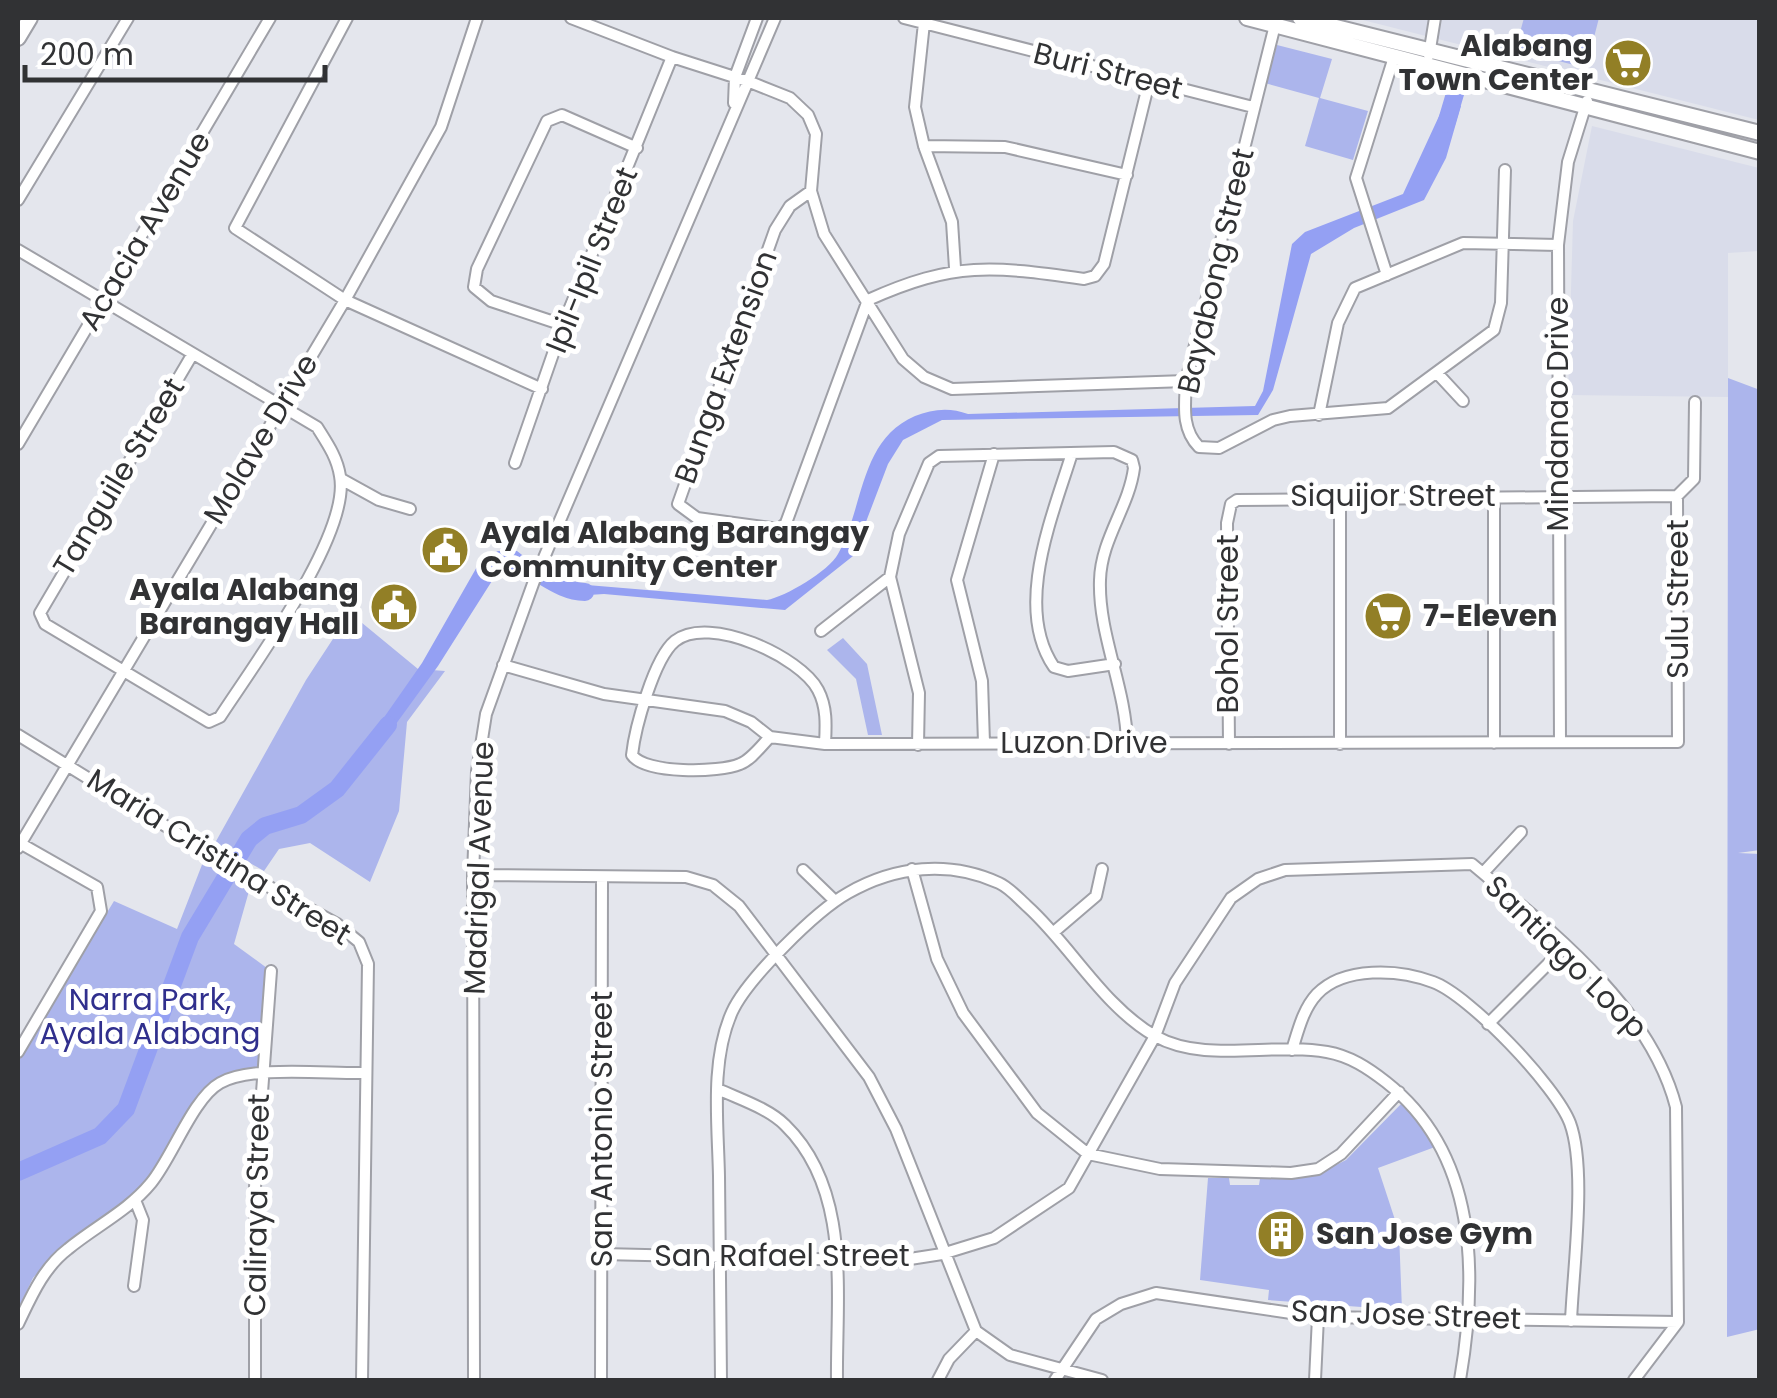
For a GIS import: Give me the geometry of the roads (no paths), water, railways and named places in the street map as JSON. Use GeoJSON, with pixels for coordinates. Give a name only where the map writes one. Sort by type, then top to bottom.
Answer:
{"type":"FeatureCollection","features":[{"type":"Feature","properties":{"kind":"main road"},"geometry":{"type":"LineString","coordinates":[[18,38],[30,18]]}},
{"type":"Feature","properties":{"kind":"main road"},"geometry":{"type":"LineString","coordinates":[[1246,18],[1394,58],[1429,59],[1590,90],[1753,131],[1752,149],[1586,106],[1429,59],[1300,18]]}},
{"type":"Feature","properties":{"kind":"street"},"geometry":{"type":"LineString","coordinates":[[18,200],[128,18]]}},
{"type":"Feature","properties":{"kind":"street","name":"Acacia Avenue"},"geometry":{"type":"LineString","coordinates":[[18,444],[270,18]]}},
{"type":"Feature","properties":{"kind":"street"},"geometry":{"type":"LineString","coordinates":[[347,18],[235,228],[345,300],[542,389]]}},
{"type":"Feature","properties":{"kind":"street","name":"Molave Drive"},"geometry":{"type":"LineString","coordinates":[[18,844],[345,300],[441,127],[477,18]]}},
{"type":"Feature","properties":{"kind":"street"},"geometry":{"type":"LineString","coordinates":[[571,18],[790,98],[808,115],[816,134],[811,190],[824,234],[904,359],[924,377],[952,389],[1186,381]]}},
{"type":"Feature","properties":{"kind":"street","name":"Madrigal Avenue"},"geometry":{"type":"LineString","coordinates":[[734,104],[735,77],[757,18]]}},
{"type":"Feature","properties":{"kind":"street","name":"Madrigal Avenue"},"geometry":{"type":"LineString","coordinates":[[474,1380],[473,874],[477,771],[486,714],[543,560],[734,104],[750,82],[775,18]]}},
{"type":"Feature","properties":{"kind":"street","name":"Buri Street"},"geometry":{"type":"LineString","coordinates":[[904,18],[1254,107]]}},
{"type":"Feature","properties":{"kind":"street"},"geometry":{"type":"LineString","coordinates":[[1429,59],[1435,18]]}},
{"type":"Feature","properties":{"kind":"street"},"geometry":{"type":"LineString","coordinates":[[924,23],[916,107],[924,146],[952,222],[956,268]]}},
{"type":"Feature","properties":{"kind":"street","name":"Bayabong Street"},"geometry":{"type":"LineString","coordinates":[[1275,25],[1186,381],[1185,422],[1189,437],[1198,447],[1220,448],[1273,420],[1388,408],[1494,330],[1501,303],[1505,170]]}},
{"type":"Feature","properties":{"kind":"street","name":"Ipil-Ipil Street"},"geometry":{"type":"LineString","coordinates":[[514,463],[563,325],[672,58]]}},
{"type":"Feature","properties":{"kind":"street"},"geometry":{"type":"LineString","coordinates":[[1387,274],[1361,204],[1356,178],[1394,58]]}},
{"type":"Feature","properties":{"kind":"street"},"geometry":{"type":"LineString","coordinates":[[868,300],[956,268],[1013,269],[1084,279],[1095,276],[1104,264],[1149,82]]}},
{"type":"Feature","properties":{"kind":"street","name":"Mindanao Drive"},"geometry":{"type":"LineString","coordinates":[[1560,742],[1558,244],[1568,162],[1590,90]]}},
{"type":"Feature","properties":{"kind":"street"},"geometry":{"type":"LineString","coordinates":[[563,325],[492,301],[474,287],[477,269],[546,121],[562,115],[636,148]]}},
{"type":"Feature","properties":{"kind":"street"},"geometry":{"type":"LineString","coordinates":[[924,146],[1006,146],[1127,175]]}},
{"type":"Feature","properties":{"kind":"street","name":"Bunga Extension"},"geometry":{"type":"LineString","coordinates":[[811,190],[790,206],[775,230],[692,457],[678,504],[685,512],[779,529],[786,523],[868,300]]}},
{"type":"Feature","properties":{"kind":"street"},"geometry":{"type":"LineString","coordinates":[[1319,415],[1346,301],[1355,288],[1463,243],[1558,244]]}},
{"type":"Feature","properties":{"kind":"street"},"geometry":{"type":"LineString","coordinates":[[18,250],[316,427],[333,452],[342,480],[321,557],[220,717],[209,722],[196,717],[125,670]]}},
{"type":"Feature","properties":{"kind":"street","name":"Tanguile Street"},"geometry":{"type":"LineString","coordinates":[[125,670],[45,624],[40,612],[192,355]]}},
{"type":"Feature","properties":{"kind":"street"},"geometry":{"type":"LineString","coordinates":[[1437,373],[1462,401]]}},
{"type":"Feature","properties":{"kind":"street","name":"Sulu Street"},"geometry":{"type":"LineString","coordinates":[[1678,742],[1677,496],[1694,480],[1695,402]]}},
{"type":"Feature","properties":{"kind":"street"},"geometry":{"type":"LineString","coordinates":[[1072,453],[1043,547],[1036,599],[1054,668],[1068,671],[1116,664]]}},
{"type":"Feature","properties":{"kind":"street"},"geometry":{"type":"LineString","coordinates":[[918,745],[918,693],[890,577],[899,534],[929,464],[939,456],[1072,453],[1125,454],[1134,468],[1106,544],[1099,583],[1126,708],[1127,743]]}},
{"type":"Feature","properties":{"kind":"street"},"geometry":{"type":"LineString","coordinates":[[984,744],[982,681],[956,580],[994,454]]}},
{"type":"Feature","properties":{"kind":"street"},"geometry":{"type":"LineString","coordinates":[[342,480],[378,500],[410,510]]}},
{"type":"Feature","properties":{"kind":"street","name":"Siquijor Street"},"geometry":{"type":"LineString","coordinates":[[1231,504],[1246,496],[1677,496]]}},
{"type":"Feature","properties":{"kind":"street"},"geometry":{"type":"LineString","coordinates":[[1340,496],[1340,744]]}},
{"type":"Feature","properties":{"kind":"street"},"geometry":{"type":"LineString","coordinates":[[1494,496],[1494,743]]}},
{"type":"Feature","properties":{"kind":"street","name":"Bohol Street"},"geometry":{"type":"LineString","coordinates":[[1229,744],[1227,523],[1231,504]]}},
{"type":"Feature","properties":{"kind":"street"},"geometry":{"type":"LineString","coordinates":[[821,631],[890,577]]}},
{"type":"Feature","properties":{"kind":"street"},"geometry":{"type":"LineString","coordinates":[[770,738],[743,764],[722,768],[656,768],[638,764],[632,755],[644,701],[673,642],[688,634],[751,640],[794,665],[818,688],[826,715],[825,744]]}},
{"type":"Feature","properties":{"kind":"street","name":"Luzon Drive"},"geometry":{"type":"LineString","coordinates":[[503,666],[604,694],[725,711],[752,722],[770,738],[825,744],[1678,742]]}},
{"type":"Feature","properties":{"kind":"street","name":"Maria Cristina Street"},"geometry":{"type":"LineString","coordinates":[[18,735],[224,862],[336,924],[359,942],[368,964],[362,1380]]}},
{"type":"Feature","properties":{"kind":"street"},"geometry":{"type":"LineString","coordinates":[[1483,873],[1522,832]]}},
{"type":"Feature","properties":{"kind":"street"},"geometry":{"type":"LineString","coordinates":[[18,844],[98,887],[103,901],[101,911],[18,1052]]}},
{"type":"Feature","properties":{"kind":"street","name":"Santiago Loop"},"geometry":{"type":"LineString","coordinates":[[1154,1036],[1175,983],[1231,898],[1258,879],[1284,870],[1472,864],[1564,948],[1650,1038],[1667,1075],[1676,1107],[1678,1322]]}},
{"type":"Feature","properties":{"kind":"street"},"geometry":{"type":"LineString","coordinates":[[1055,932],[1096,896],[1102,869]]}},
{"type":"Feature","properties":{"kind":"street"},"geometry":{"type":"LineString","coordinates":[[803,870],[834,901]]}},
{"type":"Feature","properties":{"kind":"street"},"geometry":{"type":"LineString","coordinates":[[912,870],[937,959],[963,1014],[1037,1113],[1088,1154],[1160,1169],[1291,1173],[1318,1169],[1341,1154],[1399,1092]]}},
{"type":"Feature","properties":{"kind":"street"},"geometry":{"type":"LineString","coordinates":[[722,1380],[718,1089],[724,1035],[733,1010],[834,901],[870,881],[912,870],[965,870],[1004,884],[1055,932],[1106,994],[1154,1036],[1188,1048],[1292,1050],[1348,1058],[1399,1092],[1426,1118],[1451,1160],[1462,1206],[1470,1319],[1460,1380]]}},
{"type":"Feature","properties":{"kind":"street"},"geometry":{"type":"LineString","coordinates":[[473,874],[686,877],[713,886],[739,906],[869,1077],[896,1129],[942,1254],[976,1331],[1010,1355],[1056,1376],[1102,1380]]}},
{"type":"Feature","properties":{"kind":"street","name":"San Antonio Street"},"geometry":{"type":"LineString","coordinates":[[601,1380],[602,877]]}},
{"type":"Feature","properties":{"kind":"street"},"geometry":{"type":"LineString","coordinates":[[1488,1024],[1564,948]]}},
{"type":"Feature","properties":{"kind":"street","name":"Caliraya Street"},"geometry":{"type":"LineString","coordinates":[[254,1380],[260,1074],[271,971]]}},
{"type":"Feature","properties":{"kind":"street"},"geometry":{"type":"LineString","coordinates":[[1292,1050],[1304,1012],[1316,994],[1337,979],[1378,972],[1436,983],[1488,1024],[1549,1085],[1570,1124],[1577,1160],[1570,1321]]}},
{"type":"Feature","properties":{"kind":"street","name":"San Rafael Street"},"geometry":{"type":"LineString","coordinates":[[602,1254],[836,1262],[942,1254],[994,1238],[1035,1214],[1068,1188],[1154,1036]]}},
{"type":"Feature","properties":{"kind":"street"},"geometry":{"type":"LineString","coordinates":[[18,1324],[38,1282],[65,1250],[134,1200],[152,1182],[204,1100],[220,1083],[260,1074],[364,1073]]}},
{"type":"Feature","properties":{"kind":"street"},"geometry":{"type":"LineString","coordinates":[[718,1089],[784,1123],[809,1156],[828,1191],[836,1262],[837,1380]]}},
{"type":"Feature","properties":{"kind":"street"},"geometry":{"type":"LineString","coordinates":[[134,1200],[144,1220],[134,1286]]}},
{"type":"Feature","properties":{"kind":"street","name":"San Jose Street"},"geometry":{"type":"LineString","coordinates":[[1056,1376],[1096,1319],[1121,1304],[1156,1293],[1318,1316],[1678,1322]]}},
{"type":"Feature","properties":{"kind":"street"},"geometry":{"type":"LineString","coordinates":[[1316,1380],[1318,1316]]}},
{"type":"Feature","properties":{"kind":"street"},"geometry":{"type":"LineString","coordinates":[[1634,1380],[1678,1322]]}},
{"type":"Feature","properties":{"kind":"street"},"geometry":{"type":"LineString","coordinates":[[938,1380],[950,1359],[976,1331]]}},
{"type":"Feature","properties":{"kind":"waterway"},"geometry":{"type":"LineString","coordinates":[[1446,124],[1457,87]]}},
{"type":"Feature","properties":{"kind":"waterway"},"geometry":{"type":"LineString","coordinates":[[502,561],[524,566],[563,587],[585,592]]}},
{"type":"Feature","properties":{"kind":"waterway"},"geometry":{"type":"LineString","coordinates":[[18,1172],[100,1136],[126,1109],[190,937],[249,839],[265,826],[301,815],[337,789],[388,725]]}},
{"type":"Feature","properties":{"kind":"place","name":"Alabang Town Center"},"geometry":{"type":"Point","coordinates":[1628,63]}},
{"type":"Feature","properties":{"kind":"place","name":"Ayala Alabang Barangay Community Center"},"geometry":{"type":"Point","coordinates":[445,550]}},
{"type":"Feature","properties":{"kind":"place","name":"Ayala Alabang Barangay Hall"},"geometry":{"type":"Point","coordinates":[394,607]}},
{"type":"Feature","properties":{"kind":"place","name":"7-Eleven"},"geometry":{"type":"Point","coordinates":[1388,616]}},
{"type":"Feature","properties":{"kind":"place","name":"San Jose Gym"},"geometry":{"type":"Point","coordinates":[1281,1234]}},
{"type":"Feature","properties":{"kind":"park label","name":"Narra Park, Ayala Alabang"},"geometry":{"type":"Point","coordinates":[150,1017]}}]}
